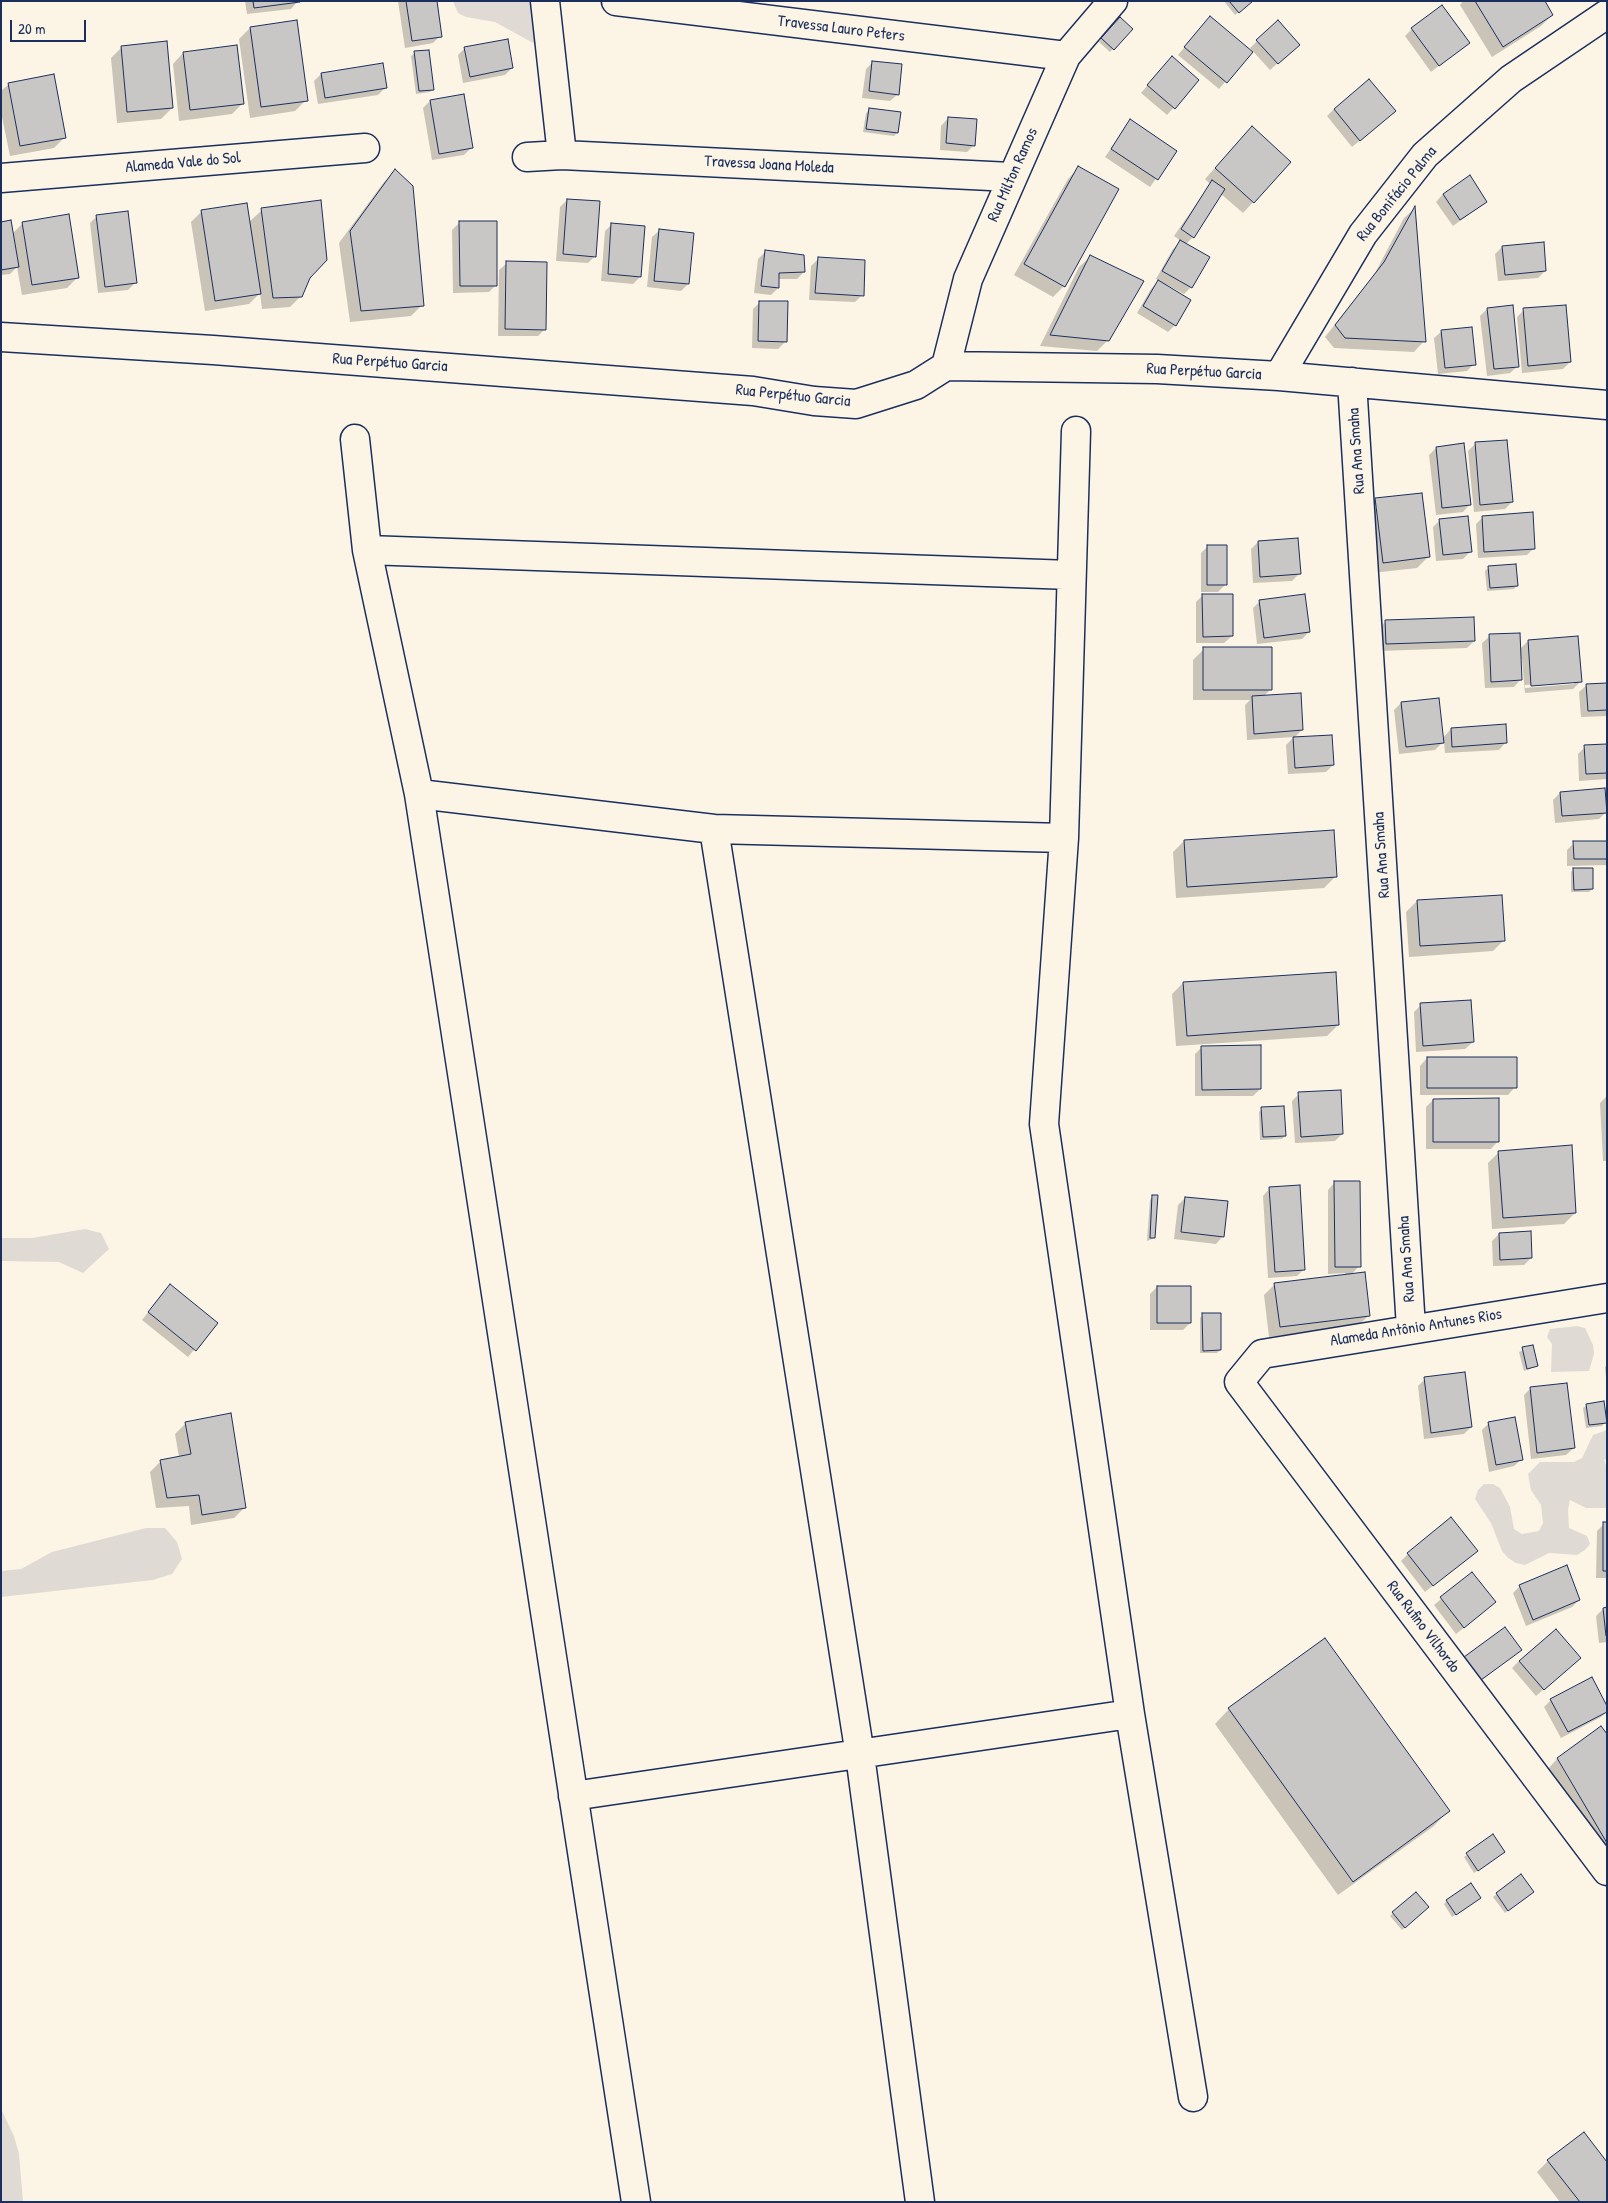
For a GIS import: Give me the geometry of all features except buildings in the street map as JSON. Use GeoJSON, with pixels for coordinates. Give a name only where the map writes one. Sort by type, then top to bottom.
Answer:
{"type":"FeatureCollection","features":[{"type":"Feature","properties":{"kind":"street"},"geometry":{"type":"LineString","coordinates":[[545,1],[562,155]]}},
{"type":"Feature","properties":{"kind":"street","name":"Travessa Lauro Peters"},"geometry":{"type":"LineString","coordinates":[[616,1],[1066,56]]}},
{"type":"Feature","properties":{"kind":"street","name":"Rua Milton Ramos"},"geometry":{"type":"LineString","coordinates":[[946,366],[968,278],[1066,56],[1113,1]]}},
{"type":"Feature","properties":{"kind":"street","name":"Rua Bonifácio Palma"},"geometry":{"type":"LineString","coordinates":[[1279,376],[1363,234],[1426,155],[1511,79],[1607,14]]}},
{"type":"Feature","properties":{"kind":"street","name":"Alameda Vale do Sol"},"geometry":{"type":"LineString","coordinates":[[1,178],[365,148]]}},
{"type":"Feature","properties":{"kind":"street","name":"Travessa Joana Moleda"},"geometry":{"type":"LineString","coordinates":[[527,157],[562,155],[1011,177]]}},
{"type":"Feature","properties":{"kind":"street","name":"Rua Perpétuo Garcia"},"geometry":{"type":"LineString","coordinates":[[1,337],[213,350],[753,391],[814,401],[856,404],[916,385],[946,366],[1157,369],[1279,376],[1607,406]]}},
{"type":"Feature","properties":{"kind":"street","name":"Rua Ana Smaha"},"geometry":{"type":"LineString","coordinates":[[1352,382],[1411,1328]]}},
{"type":"Feature","properties":{"kind":"street"},"geometry":{"type":"LineString","coordinates":[[1076,431],[1064,838],[1044,1124],[1130,1714],[1193,2098]]}},
{"type":"Feature","properties":{"kind":"street"},"geometry":{"type":"LineString","coordinates":[[354,439],[367,550],[419,794],[636,2202]]}},
{"type":"Feature","properties":{"kind":"street"},"geometry":{"type":"LineString","coordinates":[[367,550],[1071,575]]}},
{"type":"Feature","properties":{"kind":"street"},"geometry":{"type":"LineString","coordinates":[[419,794],[714,829],[1064,838]]}},
{"type":"Feature","properties":{"kind":"street"},"geometry":{"type":"LineString","coordinates":[[714,829],[860,1755],[920,2202]]}},
{"type":"Feature","properties":{"kind":"street","name":"Alameda Antônio Antunes Rios"},"geometry":{"type":"LineString","coordinates":[[1240,1382],[1262,1354],[1411,1328],[1607,1298]]}},
{"type":"Feature","properties":{"kind":"street","name":"Rua Rufino Vilhordo"},"geometry":{"type":"LineString","coordinates":[[1240,1382],[1607,1871]]}},
{"type":"Feature","properties":{"kind":"street"},"geometry":{"type":"LineString","coordinates":[[573,1796],[1130,1714]]}},
{"type":"Feature","properties":{"kind":"shaded area"},"geometry":{"type":"Polygon","coordinates":[[[453,1],[538,1],[544,49],[495,22],[466,17],[458,13],[453,1]]]}},
{"type":"Feature","properties":{"kind":"shaded area"},"geometry":{"type":"Polygon","coordinates":[[[85,1229],[101,1233],[109,1249],[83,1273],[59,1262],[1,1261],[1,1238],[32,1238],[85,1229]]]}},
{"type":"Feature","properties":{"kind":"shaded area"},"geometry":{"type":"Polygon","coordinates":[[[1577,1326],[1585,1328],[1593,1345],[1594,1354],[1589,1371],[1551,1372],[1552,1344],[1547,1337],[1550,1329],[1577,1326]]]}},
{"type":"Feature","properties":{"kind":"shaded area"},"geometry":{"type":"Polygon","coordinates":[[[1607,1430],[1607,1460],[1604,1459],[1607,1469],[1607,1508],[1586,1508],[1570,1500],[1568,1510],[1569,1528],[1587,1536],[1590,1544],[1577,1555],[1549,1553],[1525,1565],[1516,1563],[1508,1558],[1502,1551],[1491,1523],[1475,1499],[1478,1490],[1484,1484],[1493,1484],[1500,1488],[1510,1507],[1514,1529],[1522,1534],[1539,1531],[1543,1523],[1541,1505],[1531,1490],[1528,1474],[1540,1462],[1574,1462],[1582,1458],[1593,1435],[1607,1430]]]}},
{"type":"Feature","properties":{"kind":"shaded area"},"geometry":{"type":"Polygon","coordinates":[[[146,1528],[165,1528],[177,1542],[182,1559],[172,1574],[153,1580],[1,1597],[1,1571],[21,1569],[52,1552],[146,1528]]]}},
{"type":"Feature","properties":{"kind":"shaded area"},"geometry":{"type":"Polygon","coordinates":[[[1,2109],[14,2136],[19,2154],[23,2202],[1,2202],[1,2109]]]}}]}
